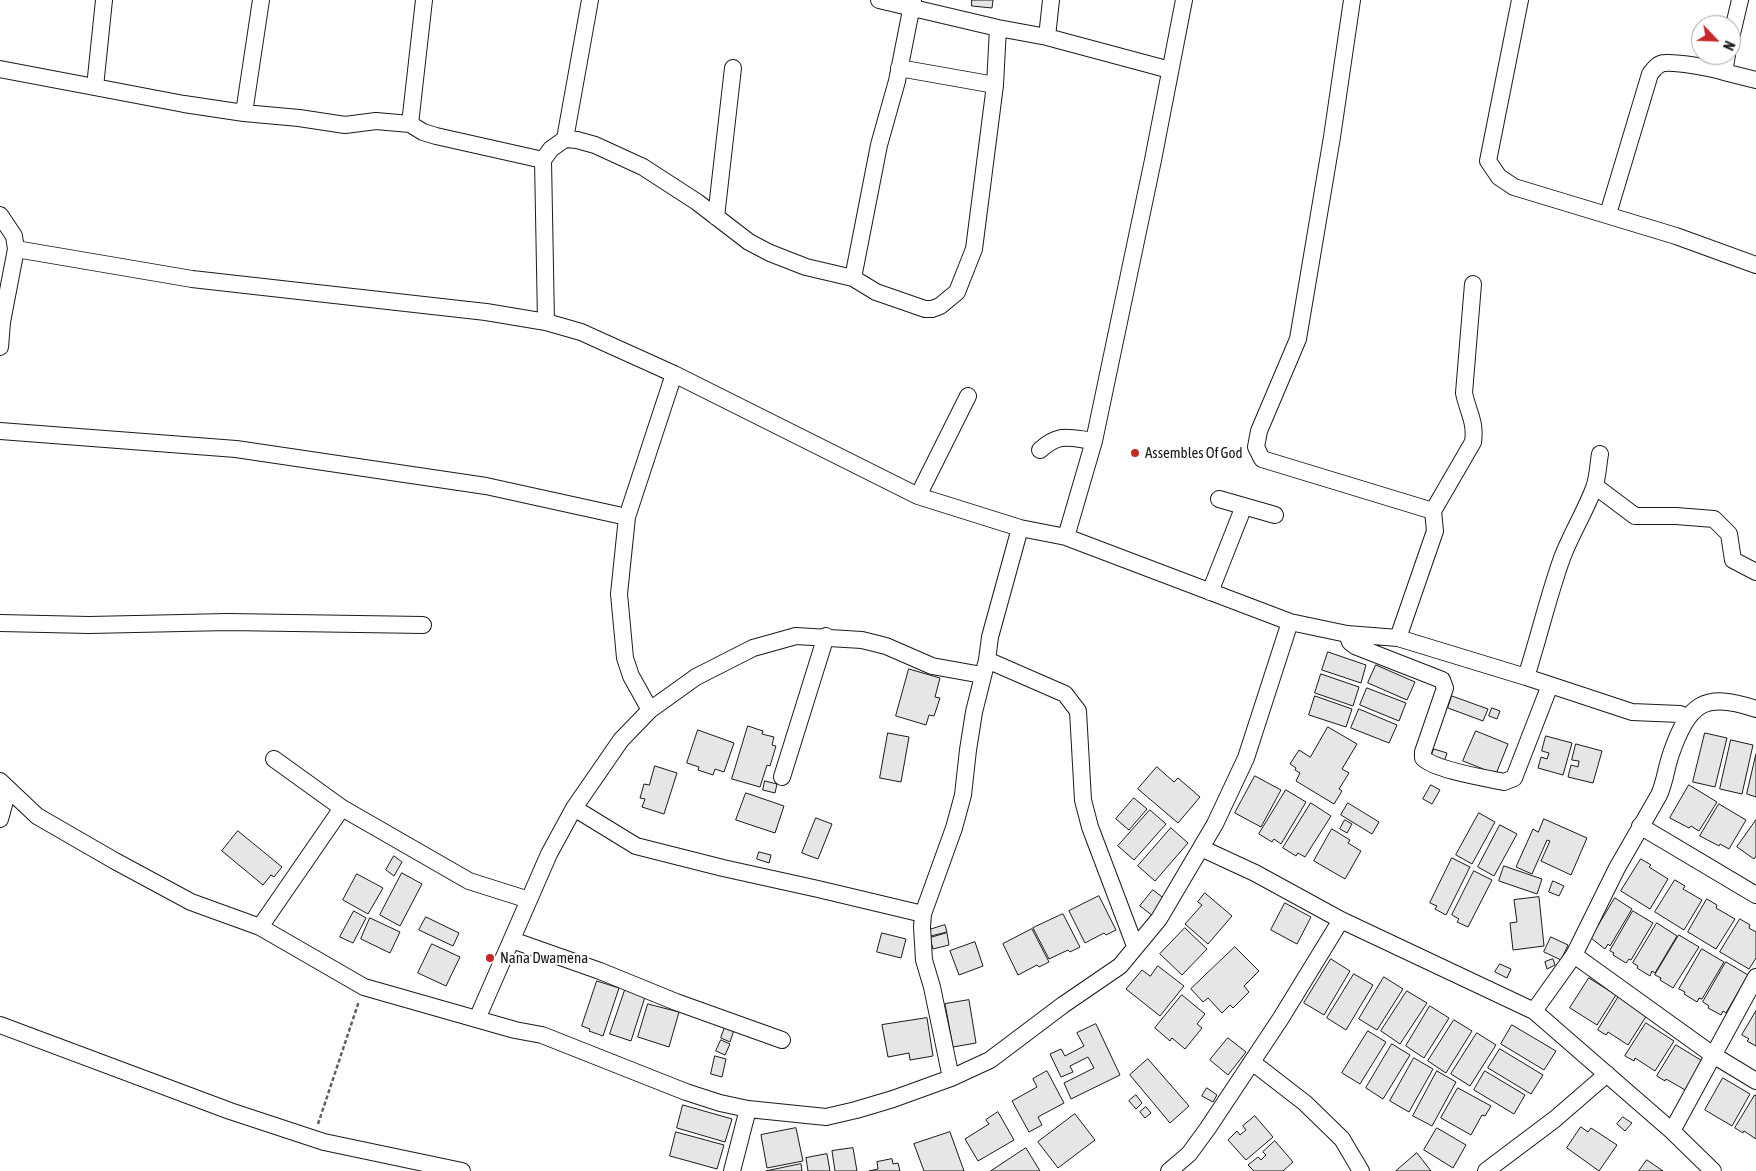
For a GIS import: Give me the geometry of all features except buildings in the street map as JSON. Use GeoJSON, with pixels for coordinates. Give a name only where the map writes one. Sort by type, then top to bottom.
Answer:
{"type":"FeatureCollection","features":[{"type":"Feature","properties":{"kind":"street"},"geometry":{"type":"LineString","coordinates":[[94,87],[104,0]]}},
{"type":"Feature","properties":{"kind":"street"},"geometry":{"type":"LineString","coordinates":[[244,113],[261,0]]}},
{"type":"Feature","properties":{"kind":"street"},"geometry":{"type":"LineString","coordinates":[[410,124],[424,0]]}},
{"type":"Feature","properties":{"kind":"street"},"geometry":{"type":"LineString","coordinates":[[565,139],[590,0]]}},
{"type":"Feature","properties":{"kind":"street"},"geometry":{"type":"LineString","coordinates":[[879,0],[912,4],[998,28],[1047,37],[1170,70]]}},
{"type":"Feature","properties":{"kind":"street"},"geometry":{"type":"LineString","coordinates":[[1047,37],[1051,0]]}},
{"type":"Feature","properties":{"kind":"street"},"geometry":{"type":"LineString","coordinates":[[1066,537],[1094,441],[1143,209],[1184,0]]}},
{"type":"Feature","properties":{"kind":"street"},"geometry":{"type":"LineString","coordinates":[[1352,0],[1332,137],[1298,340],[1259,432],[1256,447],[1262,459],[1434,511]]}},
{"type":"Feature","properties":{"kind":"street"},"geometry":{"type":"LineString","coordinates":[[1520,0],[1488,162],[1499,177],[1514,187],[1608,214],[1756,265]]}},
{"type":"Feature","properties":{"kind":"street"},"geometry":{"type":"LineString","coordinates":[[1736,15],[1740,0]]}},
{"type":"Feature","properties":{"kind":"street"},"geometry":{"type":"LineString","coordinates":[[853,278],[880,145],[912,4]]}},
{"type":"Feature","properties":{"kind":"street"},"geometry":{"type":"LineString","coordinates":[[546,322],[543,160],[551,149],[565,139],[577,140],[595,146],[643,167],[697,202],[749,242],[770,253],[806,267],[853,278],[876,292],[925,309],[940,306],[957,292],[974,249],[995,85],[998,28]]}},
{"type":"Feature","properties":{"kind":"street"},"geometry":{"type":"LineString","coordinates":[[1608,214],[1650,74],[1656,66],[1664,62],[1715,69],[1756,80]]}},
{"type":"Feature","properties":{"kind":"street"},"geometry":{"type":"LineString","coordinates":[[1724,72],[1726,65]]}},
{"type":"Feature","properties":{"kind":"street"},"geometry":{"type":"LineString","coordinates":[[716,217],[734,68]]}},
{"type":"Feature","properties":{"kind":"street"},"geometry":{"type":"LineString","coordinates":[[899,68],[995,85]]}},
{"type":"Feature","properties":{"kind":"street"},"geometry":{"type":"LineString","coordinates":[[0,69],[244,113],[299,118],[345,125],[376,121],[410,124],[423,132],[436,136],[543,160]]}},
{"type":"Feature","properties":{"kind":"street"},"geometry":{"type":"LineString","coordinates":[[0,216],[14,236],[16,249],[1,322],[0,347]]}},
{"type":"Feature","properties":{"kind":"street"},"geometry":{"type":"LineString","coordinates":[[16,249],[192,279],[486,312],[546,322],[581,332],[674,374],[918,496],[1020,528],[1066,537],[1290,622],[1347,634],[1398,638],[1632,712],[1680,714],[1687,717]]}},
{"type":"Feature","properties":{"kind":"street"},"geometry":{"type":"LineString","coordinates":[[1398,638],[1435,531],[1434,511],[1473,442],[1475,431],[1473,418],[1464,393],[1472,284]]}},
{"type":"Feature","properties":{"kind":"street"},"geometry":{"type":"LineString","coordinates":[[650,710],[631,676],[625,658],[619,594],[627,517],[674,374]]}},
{"type":"Feature","properties":{"kind":"street"},"geometry":{"type":"LineString","coordinates":[[918,496],[968,396]]}},
{"type":"Feature","properties":{"kind":"street"},"geometry":{"type":"LineString","coordinates":[[0,431],[236,449],[486,486],[627,517]]}},
{"type":"Feature","properties":{"kind":"street"},"geometry":{"type":"LineString","coordinates":[[1040,450],[1051,440],[1057,438],[1064,437],[1094,441]]}},
{"type":"Feature","properties":{"kind":"street"},"geometry":{"type":"LineString","coordinates":[[1526,677],[1562,558],[1571,534],[1595,486],[1600,454]]}},
{"type":"Feature","properties":{"kind":"street"},"geometry":{"type":"LineString","coordinates":[[1595,486],[1635,516],[1676,516],[1714,519],[1729,534],[1733,560],[1756,572]]}},
{"type":"Feature","properties":{"kind":"street"},"geometry":{"type":"LineString","coordinates":[[1219,499],[1275,515]]}},
{"type":"Feature","properties":{"kind":"street"},"geometry":{"type":"LineString","coordinates":[[1210,592],[1244,506]]}},
{"type":"Feature","properties":{"kind":"street"},"geometry":{"type":"LineString","coordinates":[[951,1078],[932,987],[924,960],[923,914],[964,795],[968,750],[995,615],[1020,528]]}},
{"type":"Feature","properties":{"kind":"street"},"geometry":{"type":"LineString","coordinates":[[0,623],[89,625],[228,622],[423,625]]}},
{"type":"Feature","properties":{"kind":"street"},"geometry":{"type":"LineString","coordinates":[[4,785],[37,816],[115,861],[191,902],[260,927],[364,988],[561,1041],[686,1092],[748,1110],[826,1117],[894,1099],[951,1078],[990,1060],[1062,1004],[1120,966],[1159,919],[1215,824],[1246,758],[1290,622]]}},
{"type":"Feature","properties":{"kind":"street"},"geometry":{"type":"LineString","coordinates":[[1347,634],[1350,642],[1355,646],[1442,680],[1445,688],[1423,758],[1428,763],[1439,767],[1504,782],[1514,778],[1550,685]]}},
{"type":"Feature","properties":{"kind":"street"},"geometry":{"type":"LineString","coordinates":[[477,1019],[549,854],[574,808],[621,740],[650,710],[696,678],[753,648],[796,636],[826,636],[862,640],[886,646],[932,666],[984,668],[1065,694],[1078,711],[1084,800],[1090,827],[1135,946]]}},
{"type":"Feature","properties":{"kind":"street"},"geometry":{"type":"LineString","coordinates":[[782,776],[826,636]]}},
{"type":"Feature","properties":{"kind":"street"},"geometry":{"type":"LineString","coordinates":[[1534,1011],[1574,955],[1640,826],[1659,795],[1671,754],[1687,717],[1697,707],[1723,701],[1756,709]]}},
{"type":"Feature","properties":{"kind":"street"},"geometry":{"type":"LineString","coordinates":[[274,759],[342,808],[469,881],[529,900]]}},
{"type":"Feature","properties":{"kind":"street"},"geometry":{"type":"LineString","coordinates":[[0,819],[4,785]]}},
{"type":"Feature","properties":{"kind":"street"},"geometry":{"type":"LineString","coordinates":[[260,927],[342,808]]}},
{"type":"Feature","properties":{"kind":"street"},"geometry":{"type":"LineString","coordinates":[[574,808],[636,846],[923,914]]}},
{"type":"Feature","properties":{"kind":"street"},"geometry":{"type":"LineString","coordinates":[[1640,826],[1756,895]]}},
{"type":"Feature","properties":{"kind":"street"},"geometry":{"type":"LineString","coordinates":[[1201,848],[1255,873],[1341,920],[1534,1011],[1672,1131],[1713,1171]]}},
{"type":"Feature","properties":{"kind":"street"},"geometry":{"type":"LineString","coordinates":[[1169,1171],[1189,1154],[1252,1062],[1341,920]]}},
{"type":"Feature","properties":{"kind":"street"},"geometry":{"type":"LineString","coordinates":[[512,940],[782,1040]]}},
{"type":"Feature","properties":{"kind":"street"},"geometry":{"type":"LineString","coordinates":[[1574,955],[1713,1055],[1756,1081]]}},
{"type":"Feature","properties":{"kind":"street"},"geometry":{"type":"LineString","coordinates":[[1672,1131],[1756,977]]}},
{"type":"Feature","properties":{"kind":"street"},"geometry":{"type":"LineString","coordinates":[[0,1025],[313,1139],[395,1164],[462,1171]]}},
{"type":"Feature","properties":{"kind":"street"},"geometry":{"type":"LineString","coordinates":[[1252,1062],[1305,1103],[1342,1139],[1362,1171]]}},
{"type":"Feature","properties":{"kind":"street"},"geometry":{"type":"LineString","coordinates":[[1486,1171],[1555,1119],[1607,1074]]}},
{"type":"Feature","properties":{"kind":"street"},"geometry":{"type":"LineString","coordinates":[[732,1171],[748,1110]]}},
{"type":"Feature","properties":{"kind":"path"},"geometry":{"type":"LineString","coordinates":[[313,1139],[364,988]]}},
{"type":"Feature","properties":{"kind":"place","name":"Assembles Of God"},"geometry":{"type":"Point","coordinates":[1135,453]}},
{"type":"Feature","properties":{"kind":"place","name":"Nana Dwamena"},"geometry":{"type":"Point","coordinates":[490,958]}}]}
